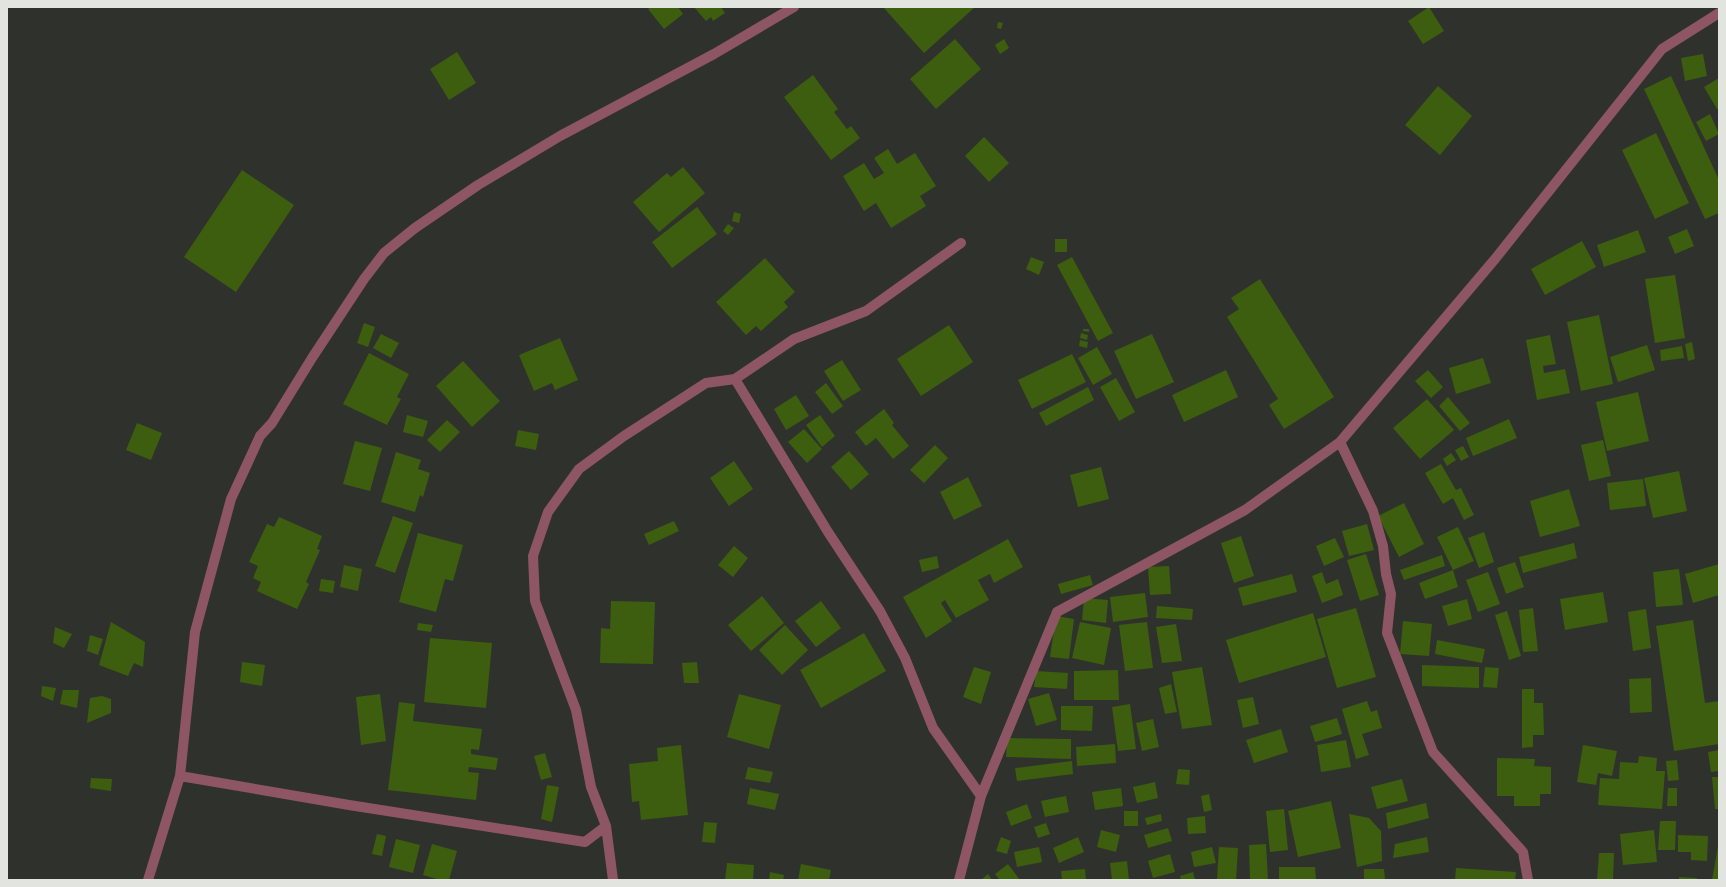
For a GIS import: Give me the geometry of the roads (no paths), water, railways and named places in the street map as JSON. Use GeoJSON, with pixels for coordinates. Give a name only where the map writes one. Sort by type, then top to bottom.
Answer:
{"type":"FeatureCollection","features":[{"type":"Feature","properties":{"kind":"street"},"geometry":{"type":"LineString","coordinates":[[148,880],[180,776],[194,632],[231,499],[260,436],[272,423],[364,278],[384,254],[415,228],[478,185],[560,136],[714,54],[794,7]]}},
{"type":"Feature","properties":{"kind":"street"},"geometry":{"type":"LineString","coordinates":[[959,880],[981,796],[1057,612],[1245,510],[1340,442],[1495,259],[1662,49],[1719,13]]}},
{"type":"Feature","properties":{"kind":"street"},"geometry":{"type":"LineString","coordinates":[[613,880],[606,826],[591,787],[576,710],[535,601],[533,556],[548,512],[579,469],[624,436],[706,383],[736,378],[794,339],[866,311],[961,244]]}},
{"type":"Feature","properties":{"kind":"street"},"geometry":{"type":"LineString","coordinates":[[736,378],[828,532],[880,611],[905,658],[933,728],[981,796]]}},
{"type":"Feature","properties":{"kind":"street"},"geometry":{"type":"LineString","coordinates":[[1340,442],[1373,511],[1383,546],[1390,594],[1387,633],[1434,752],[1523,852],[1528,880]]}},
{"type":"Feature","properties":{"kind":"street"},"geometry":{"type":"LineString","coordinates":[[180,776],[349,805],[585,842],[606,826]]}}]}
